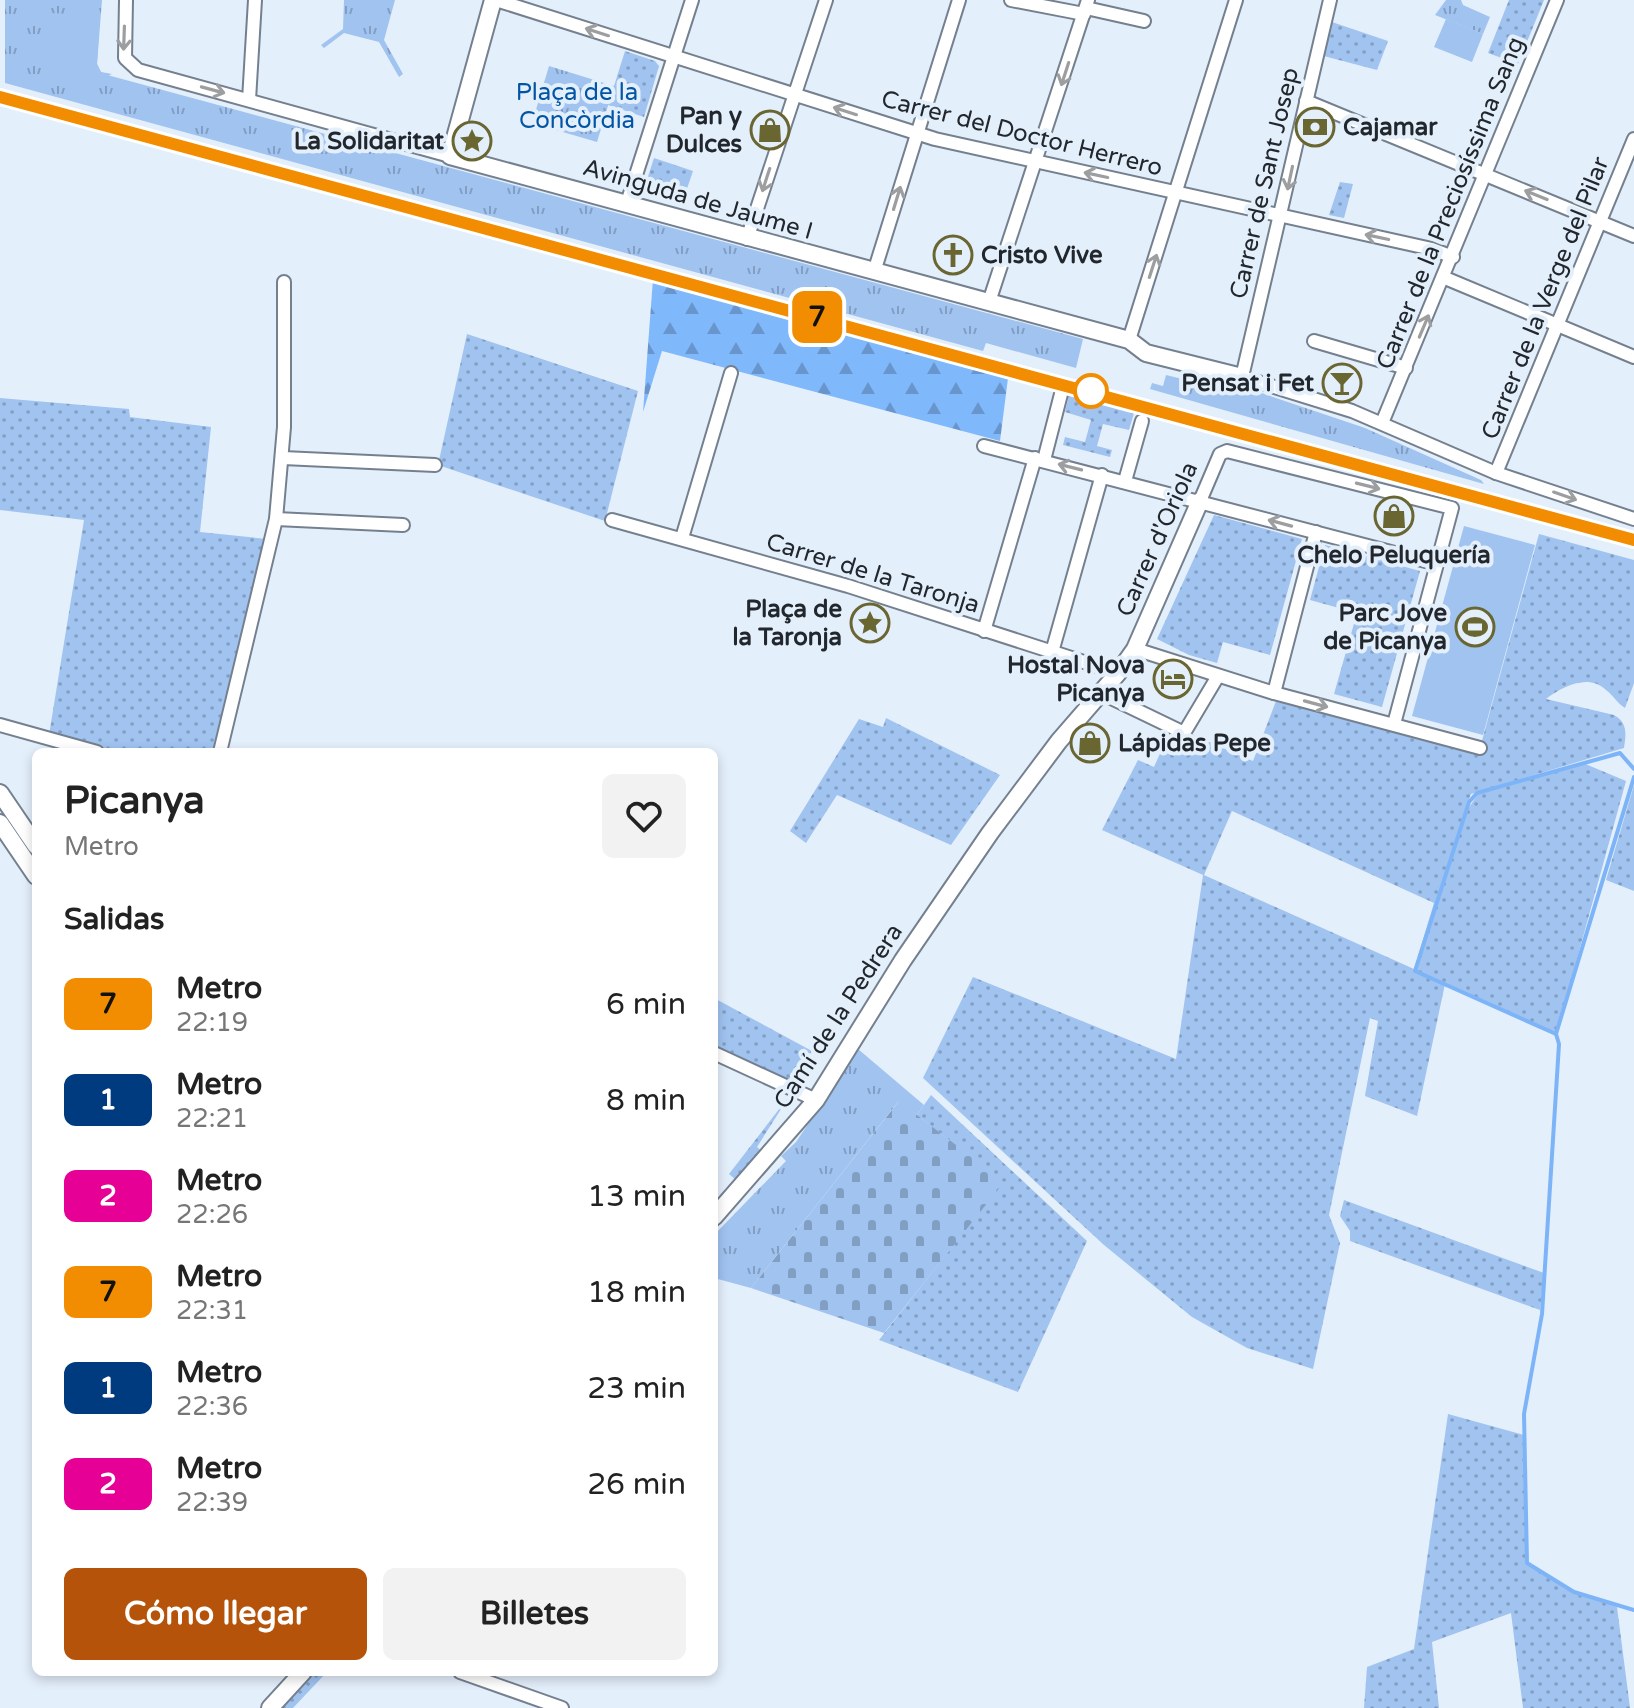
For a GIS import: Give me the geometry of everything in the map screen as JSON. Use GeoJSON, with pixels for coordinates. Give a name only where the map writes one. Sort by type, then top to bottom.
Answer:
{"type":"FeatureCollection","features":[{"type":"Feature","properties":{"kind":"street","name":"Avinguda de Jaume I"},"geometry":{"type":"LineString","coordinates":[[126,0],[125,58],[138,70],[627,203],[747,239],[1129,340],[1146,353],[1242,377]]}},
{"type":"Feature","properties":{"kind":"street"},"geometry":{"type":"LineString","coordinates":[[249,100],[255,0]]}},
{"type":"Feature","properties":{"kind":"street"},"geometry":{"type":"LineString","coordinates":[[450,156],[495,0]]}},
{"type":"Feature","properties":{"kind":"street","name":"Carrer del Doctor Herrero"},"geometry":{"type":"LineString","coordinates":[[495,0],[917,134],[1432,249],[1453,257]]}},
{"type":"Feature","properties":{"kind":"street"},"geometry":{"type":"LineString","coordinates":[[627,203],[692,0]]}},
{"type":"Feature","properties":{"kind":"street"},"geometry":{"type":"LineString","coordinates":[[747,239],[826,0]]}},
{"type":"Feature","properties":{"kind":"street"},"geometry":{"type":"LineString","coordinates":[[874,272],[959,0]]}},
{"type":"Feature","properties":{"kind":"street"},"geometry":{"type":"LineString","coordinates":[[1011,0],[1086,8],[1144,21]]}},
{"type":"Feature","properties":{"kind":"street"},"geometry":{"type":"LineString","coordinates":[[1129,340],[1236,0]]}},
{"type":"Feature","properties":{"kind":"street","name":"Carrer de Sant Josep"},"geometry":{"type":"LineString","coordinates":[[1242,377],[1330,0]]}},
{"type":"Feature","properties":{"kind":"street","name":"Carrer de la Preciosíssima Sang"},"geometry":{"type":"LineString","coordinates":[[1382,423],[1445,278],[1557,0]]}},
{"type":"Feature","properties":{"kind":"street"},"geometry":{"type":"LineString","coordinates":[[989,302],[1086,8]]}},
{"type":"Feature","properties":{"kind":"street"},"geometry":{"type":"LineString","coordinates":[[1306,101],[1634,236]]}},
{"type":"Feature","properties":{"kind":"street","name":"Carrer de la Verge del Pilar"},"geometry":{"type":"LineString","coordinates":[[1496,473],[1634,139]]}},
{"type":"Feature","properties":{"kind":"street"},"geometry":{"type":"LineString","coordinates":[[1445,278],[1634,357]]}},
{"type":"Feature","properties":{"kind":"street"},"geometry":{"type":"LineString","coordinates":[[221,748],[276,519],[283,458],[284,282]]}},
{"type":"Feature","properties":{"kind":"street"},"geometry":{"type":"LineString","coordinates":[[1314,341],[1406,368]]}},
{"type":"Feature","properties":{"kind":"street"},"geometry":{"type":"LineString","coordinates":[[682,538],[731,373]]}},
{"type":"Feature","properties":{"kind":"street"},"geometry":{"type":"LineString","coordinates":[[1242,377],[1382,423],[1496,473],[1634,519]]}},
{"type":"Feature","properties":{"kind":"street"},"geometry":{"type":"LineString","coordinates":[[984,631],[1061,394]]}},
{"type":"Feature","properties":{"kind":"street"},"geometry":{"type":"LineString","coordinates":[[1125,481],[1142,421]]}},
{"type":"Feature","properties":{"kind":"street"},"geometry":{"type":"LineString","coordinates":[[984,446],[1437,564],[1394,724]]}},
{"type":"Feature","properties":{"kind":"street","name":"Carrer d'Oriola"},"geometry":{"type":"LineString","coordinates":[[990,833],[1059,741],[1135,649],[1220,454],[1238,453],[1452,508],[1437,564]]}},
{"type":"Feature","properties":{"kind":"street"},"geometry":{"type":"LineString","coordinates":[[283,458],[435,465]]}},
{"type":"Feature","properties":{"kind":"street"},"geometry":{"type":"LineString","coordinates":[[1052,652],[1102,475]]}},
{"type":"Feature","properties":{"kind":"street"},"geometry":{"type":"LineString","coordinates":[[276,519],[403,525]]}},
{"type":"Feature","properties":{"kind":"street","name":"Carrer de la Taronja"},"geometry":{"type":"LineString","coordinates":[[612,520],[682,538],[1118,673]]}},
{"type":"Feature","properties":{"kind":"street"},"geometry":{"type":"LineString","coordinates":[[1274,693],[1316,532]]}},
{"type":"Feature","properties":{"kind":"street"},"geometry":{"type":"LineString","coordinates":[[1135,649],[1274,693],[1480,748]]}},
{"type":"Feature","properties":{"kind":"street"},"geometry":{"type":"LineString","coordinates":[[1101,693],[1184,733],[1218,676]]}},
{"type":"Feature","properties":{"kind":"street"},"geometry":{"type":"LineString","coordinates":[[0,725],[83,748]]}},
{"type":"Feature","properties":{"kind":"street"},"geometry":{"type":"LineString","coordinates":[[0,793],[32,840]]}},
{"type":"Feature","properties":{"kind":"street"},"geometry":{"type":"LineString","coordinates":[[0,823],[32,870]]}},
{"type":"Feature","properties":{"kind":"street","name":"Camí de la Pedrera"},"geometry":{"type":"LineString","coordinates":[[718,1212],[816,1100],[903,960],[990,833]]}},
{"type":"Feature","properties":{"kind":"street"},"geometry":{"type":"LineString","coordinates":[[718,1055],[816,1100]]}},
{"type":"Feature","properties":{"kind":"street"},"geometry":{"type":"LineString","coordinates":[[270,1708],[299,1676]]}},
{"type":"Feature","properties":{"kind":"street"},"geometry":{"type":"LineString","coordinates":[[471,1676],[562,1708]]}},
{"type":"Feature","properties":{"kind":"green space"},"geometry":{"type":"Polygon","coordinates":[[[5,0],[102,0],[97,64],[101,72],[111,76],[1083,339],[1076,368],[986,343],[983,351],[5,83],[5,0]]]}},
{"type":"Feature","properties":{"kind":"green space"},"geometry":{"type":"Polygon","coordinates":[[[344,0],[395,0],[384,40],[403,74],[399,77],[379,42],[344,33],[324,48],[321,45],[343,29],[344,0]]]}},
{"type":"Feature","properties":{"kind":"green space"},"geometry":{"type":"Polygon","coordinates":[[[1446,0],[1461,0],[1463,5],[1490,17],[1483,34],[1435,15],[1446,0]]]}},
{"type":"Feature","properties":{"kind":"green space"},"geometry":{"type":"Polygon","coordinates":[[[1509,0],[1544,0],[1518,64],[1488,53],[1509,0]]]}},
{"type":"Feature","properties":{"kind":"green space"},"geometry":{"type":"Polygon","coordinates":[[[52,13],[100,16],[97,64],[101,72],[112,74],[95,78],[79,77],[48,62],[52,13]]]}},
{"type":"Feature","properties":{"kind":"green space"},"geometry":{"type":"Polygon","coordinates":[[[1446,19],[1483,34],[1472,62],[1434,47],[1446,19]]]}},
{"type":"Feature","properties":{"kind":"green space"},"geometry":{"type":"Polygon","coordinates":[[[1329,21],[1388,41],[1377,70],[1320,55],[1329,21]]]}},
{"type":"Feature","properties":{"kind":"green space"},"geometry":{"type":"Polygon","coordinates":[[[625,51],[655,61],[659,66],[644,117],[608,105],[625,51]]]}},
{"type":"Feature","properties":{"kind":"green space","name":"Plaça de la Concòrdia"},"geometry":{"type":"Polygon","coordinates":[[[549,66],[614,86],[597,142],[532,123],[549,66]]]}},
{"type":"Feature","properties":{"kind":"green space"},"geometry":{"type":"Polygon","coordinates":[[[654,158],[693,171],[682,203],[643,192],[654,158]]]}},
{"type":"Feature","properties":{"kind":"green space"},"geometry":{"type":"Polygon","coordinates":[[[1340,182],[1353,184],[1344,218],[1329,215],[1340,182]]]}},
{"type":"Feature","properties":{"kind":"green space"},"geometry":{"type":"Polygon","coordinates":[[[653,279],[1008,378],[1000,441],[662,351],[643,412],[653,279]]]}},
{"type":"Feature","properties":{"kind":"green space"},"geometry":{"type":"Polygon","coordinates":[[[467,334],[638,391],[605,521],[438,465],[467,334]]]}},
{"type":"Feature","properties":{"kind":"green space"},"geometry":{"type":"Polygon","coordinates":[[[1166,375],[1220,388],[1223,380],[1365,428],[1484,484],[1150,389],[1152,383],[1163,386],[1166,375]]]}},
{"type":"Feature","properties":{"kind":"green space"},"geometry":{"type":"Polygon","coordinates":[[[1069,395],[1134,413],[1129,430],[1103,424],[1097,446],[1112,450],[1110,457],[1063,445],[1065,437],[1085,442],[1091,420],[1065,412],[1069,395]]]}},
{"type":"Feature","properties":{"kind":"green space"},"geometry":{"type":"Polygon","coordinates":[[[0,398],[129,409],[130,417],[211,427],[200,532],[267,539],[216,748],[96,748],[49,735],[84,520],[0,510],[0,398]]]}},
{"type":"Feature","properties":{"kind":"green space"},"geometry":{"type":"Polygon","coordinates":[[[1214,515],[1302,539],[1270,655],[1223,642],[1217,663],[1189,655],[1157,639],[1214,515]]]}},
{"type":"Feature","properties":{"kind":"green space","name":"Parc Jove de Picanya"},"geometry":{"type":"Polygon","coordinates":[[[1464,526],[1535,545],[1483,735],[1412,716],[1464,526]]]}},
{"type":"Feature","properties":{"kind":"green space"},"geometry":{"type":"Polygon","coordinates":[[[1539,534],[1634,560],[1634,683],[1625,708],[1599,685],[1583,682],[1567,686],[1546,699],[1619,718],[1624,725],[1624,748],[1471,794],[1462,818],[1478,794],[1583,763],[1626,781],[1556,1035],[1445,984],[1417,1116],[1365,1096],[1378,1021],[1370,1018],[1329,1215],[1340,1243],[1313,1369],[1247,1348],[1192,1317],[1104,1245],[923,1078],[973,977],[1176,1059],[1203,875],[1102,830],[1138,760],[1154,767],[1170,731],[1183,738],[1191,734],[1253,761],[1276,701],[1478,755],[1539,534]],[[1232,811],[1204,875],[1414,969],[1434,903],[1232,811]]]}},
{"type":"Feature","properties":{"kind":"green space"},"geometry":{"type":"Polygon","coordinates":[[[1325,545],[1420,571],[1382,707],[1334,694],[1357,613],[1310,600],[1325,545]]]}},
{"type":"Feature","properties":{"kind":"green space"},"geometry":{"type":"Polygon","coordinates":[[[886,718],[1000,775],[951,845],[837,795],[806,843],[790,831],[859,719],[883,727],[886,718]]]}},
{"type":"Feature","properties":{"kind":"green space"},"geometry":{"type":"Polygon","coordinates":[[[1634,785],[1634,891],[1606,880],[1634,785]]]}},
{"type":"Feature","properties":{"kind":"green space"},"geometry":{"type":"Polygon","coordinates":[[[718,1000],[812,1051],[790,1083],[718,1048],[718,1000]]]}},
{"type":"Feature","properties":{"kind":"green space"},"geometry":{"type":"Polygon","coordinates":[[[858,1049],[924,1105],[917,1115],[898,1102],[751,1288],[718,1279],[718,1231],[786,1161],[781,1156],[796,1142],[858,1049]]]}},
{"type":"Feature","properties":{"kind":"green space"},"geometry":{"type":"Polygon","coordinates":[[[790,1095],[757,1147],[764,1153],[736,1180],[729,1174],[790,1095]]]}},
{"type":"Feature","properties":{"kind":"green space"},"geometry":{"type":"Polygon","coordinates":[[[931,1095],[1087,1241],[1018,1392],[879,1340],[1003,1182],[917,1115],[931,1095]]]}},
{"type":"Feature","properties":{"kind":"green space"},"geometry":{"type":"Polygon","coordinates":[[[899,1101],[1004,1182],[884,1333],[751,1288],[899,1101]]]}},
{"type":"Feature","properties":{"kind":"green space"},"geometry":{"type":"Polygon","coordinates":[[[1344,1200],[1544,1273],[1540,1310],[1350,1241],[1350,1231],[1340,1216],[1344,1200]]]}},
{"type":"Feature","properties":{"kind":"green space"},"geometry":{"type":"Polygon","coordinates":[[[1448,1414],[1524,1435],[1527,1563],[1571,1590],[1617,1607],[1630,1708],[1523,1708],[1511,1613],[1432,1642],[1439,1708],[1364,1708],[1367,1667],[1414,1649],[1448,1414]]]}},
{"type":"Feature","properties":{"kind":"green space"},"geometry":{"type":"Polygon","coordinates":[[[310,1676],[323,1676],[293,1708],[280,1708],[310,1676]]]}},
{"type":"Feature","properties":{"kind":"waterway"},"geometry":{"type":"LineString","coordinates":[[1634,769],[1620,753],[1477,793],[1469,802],[1415,971],[1556,1034],[1559,1044],[1542,1314],[1524,1414],[1527,1563],[1574,1592],[1634,1610]]}},
{"type":"Feature","properties":{"kind":"waterway"},"geometry":{"type":"LineString","coordinates":[[1556,1034],[1634,777]]}},
{"type":"Feature","properties":{"kind":"railway"},"geometry":{"type":"LineString","coordinates":[[0,97],[1634,540]]}},
{"type":"Feature","properties":{"kind":"metro line","name":"7"},"geometry":{"type":"LineString","coordinates":[[0,97],[1090,390],[1634,540]]}},
{"type":"Feature","properties":{"kind":"place","name":"Cajamar"},"geometry":{"type":"Point","coordinates":[1315,127]}},
{"type":"Feature","properties":{"kind":"place","name":"Pan y Dulces"},"geometry":{"type":"Point","coordinates":[770,130]}},
{"type":"Feature","properties":{"kind":"place","name":"La Solidaritat"},"geometry":{"type":"Point","coordinates":[472,141]}},
{"type":"Feature","properties":{"kind":"place","name":"Cristo Vive"},"geometry":{"type":"Point","coordinates":[953,255]}},
{"type":"Feature","properties":{"kind":"place","name":"Pensat i Fet"},"geometry":{"type":"Point","coordinates":[1342,383]}},
{"type":"Feature","properties":{"kind":"place","name":"Chelo Peluquería"},"geometry":{"type":"Point","coordinates":[1394,516]}},
{"type":"Feature","properties":{"kind":"place","name":"Plaça de la Taronja"},"geometry":{"type":"Point","coordinates":[870,623]}},
{"type":"Feature","properties":{"kind":"place","name":"Parc Jove de Picanya"},"geometry":{"type":"Point","coordinates":[1475,627]}},
{"type":"Feature","properties":{"kind":"place","name":"Hostal Nova Picanya"},"geometry":{"type":"Point","coordinates":[1173,679]}},
{"type":"Feature","properties":{"kind":"place","name":"Lápidas Pepe"},"geometry":{"type":"Point","coordinates":[1090,743]}}]}
